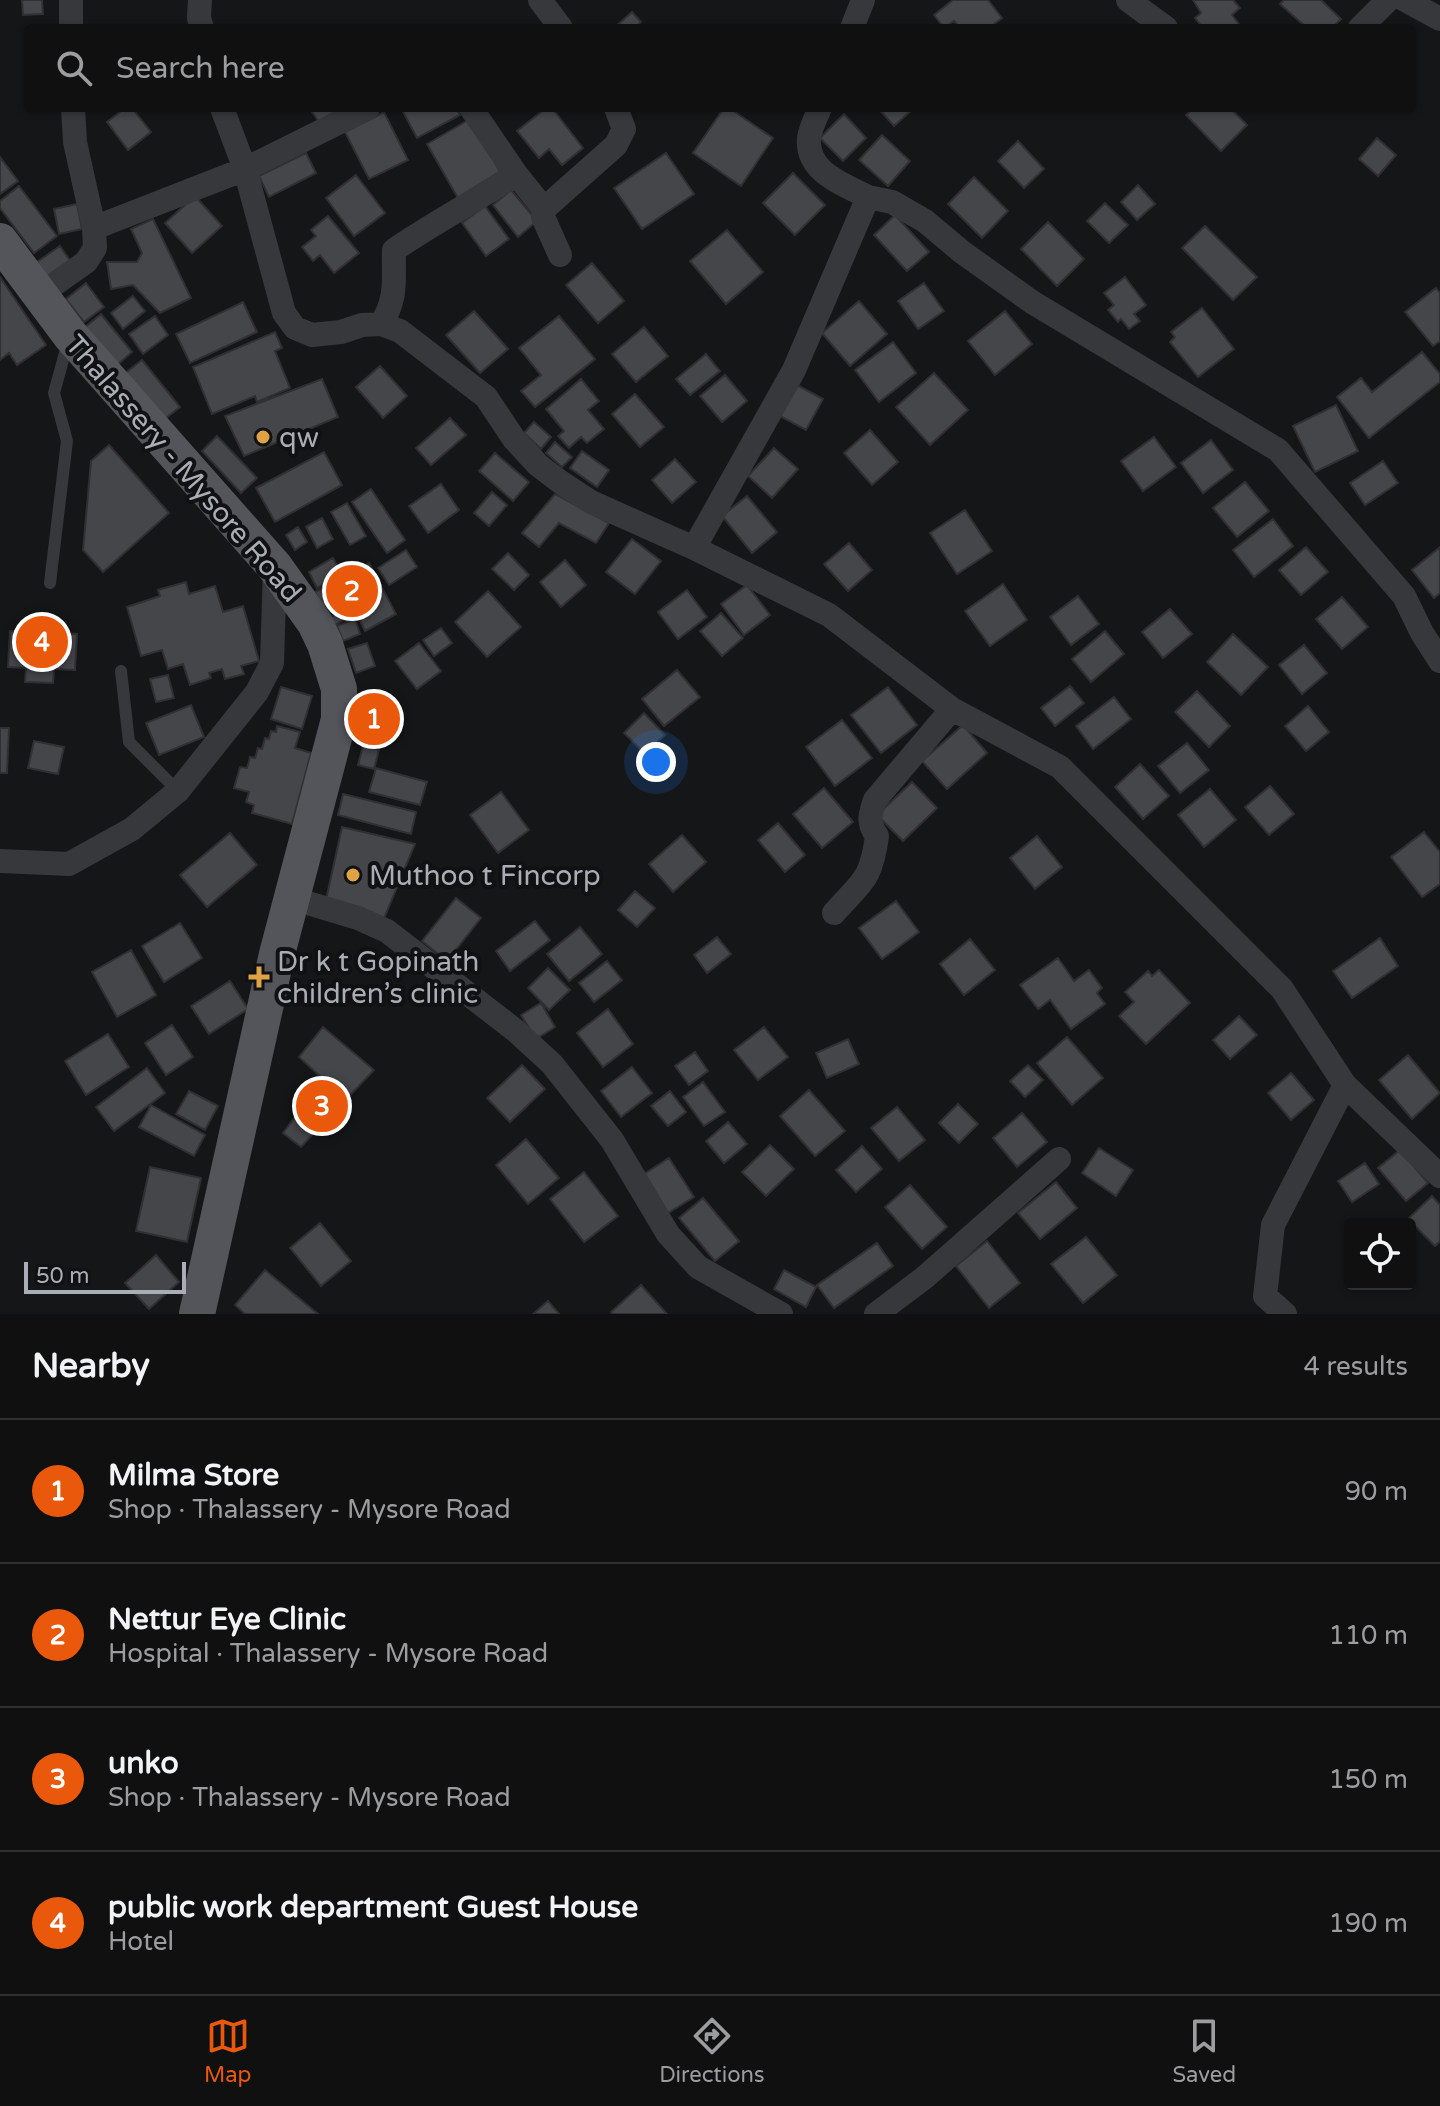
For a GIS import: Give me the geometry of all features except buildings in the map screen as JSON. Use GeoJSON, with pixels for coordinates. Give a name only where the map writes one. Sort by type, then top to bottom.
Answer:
{"type":"FeatureCollection","features":[{"type":"Feature","properties":{"kind":"main road","name":"Thalassery - Mysore Road"},"geometry":{"type":"LineString","coordinates":[[0,241],[70,335],[275,567],[315,623],[339,689],[341,704],[291,898],[197,1314]]}},
{"type":"Feature","properties":{"kind":"street"},"geometry":{"type":"LineString","coordinates":[[71,0],[71,24]]}},
{"type":"Feature","properties":{"kind":"street"},"geometry":{"type":"LineString","coordinates":[[200,0],[201,24]]}},
{"type":"Feature","properties":{"kind":"street"},"geometry":{"type":"LineString","coordinates":[[540,0],[558,24]]}},
{"type":"Feature","properties":{"kind":"street"},"geometry":{"type":"LineString","coordinates":[[854,24],[863,0]]}},
{"type":"Feature","properties":{"kind":"street"},"geometry":{"type":"LineString","coordinates":[[1128,0],[1161,24]]}},
{"type":"Feature","properties":{"kind":"street"},"geometry":{"type":"LineString","coordinates":[[1364,24],[1388,0]]}},
{"type":"Feature","properties":{"kind":"street"},"geometry":{"type":"LineString","coordinates":[[1405,0],[1440,19]]}},
{"type":"Feature","properties":{"kind":"street"},"geometry":{"type":"LineString","coordinates":[[39,295],[86,262],[95,248],[94,228],[75,142],[73,112]]}},
{"type":"Feature","properties":{"kind":"street"},"geometry":{"type":"LineString","coordinates":[[224,112],[245,169],[284,313],[295,328],[312,335],[381,324],[400,331],[486,397],[514,439],[538,465],[559,481],[591,502],[694,548],[829,615],[952,709],[1060,767],[1282,989],[1345,1085],[1440,1176]]}},
{"type":"Feature","properties":{"kind":"street"},"geometry":{"type":"LineString","coordinates":[[94,228],[245,169],[360,112]]}},
{"type":"Feature","properties":{"kind":"street"},"geometry":{"type":"LineString","coordinates":[[474,112],[544,209]]}},
{"type":"Feature","properties":{"kind":"street"},"geometry":{"type":"LineString","coordinates":[[560,255],[543,217],[544,209],[616,145],[624,129],[618,112]]}},
{"type":"Feature","properties":{"kind":"street"},"geometry":{"type":"LineString","coordinates":[[819,112],[809,138],[812,157],[819,171],[868,197],[892,202],[925,221],[1022,296],[1278,450],[1404,596],[1440,661]]}},
{"type":"Feature","properties":{"kind":"street"},"geometry":{"type":"LineString","coordinates":[[381,324],[390,309],[396,286],[394,250],[516,174]]}},
{"type":"Feature","properties":{"kind":"street"},"geometry":{"type":"LineString","coordinates":[[694,548],[794,370],[868,197]]}},
{"type":"Feature","properties":{"kind":"street"},"geometry":{"type":"LineString","coordinates":[[0,861],[69,864],[132,829],[178,791],[257,692],[272,663],[275,567]]}},
{"type":"Feature","properties":{"kind":"street"},"geometry":{"type":"LineString","coordinates":[[834,913],[865,881],[873,864],[877,836],[870,826],[869,816],[875,800],[952,709]]}},
{"type":"Feature","properties":{"kind":"street"},"geometry":{"type":"LineString","coordinates":[[291,898],[358,918],[387,931],[516,1031],[552,1064],[603,1129],[668,1234],[698,1267],[781,1314]]}},
{"type":"Feature","properties":{"kind":"street"},"geometry":{"type":"LineString","coordinates":[[1285,1314],[1265,1296],[1273,1225],[1345,1085]]}},
{"type":"Feature","properties":{"kind":"street"},"geometry":{"type":"LineString","coordinates":[[876,1314],[924,1278],[1059,1159]]}},
{"type":"Feature","properties":{"kind":"lane"},"geometry":{"type":"LineString","coordinates":[[50,583],[67,441],[54,393],[70,335]]}},
{"type":"Feature","properties":{"kind":"lane"},"geometry":{"type":"LineString","coordinates":[[121,671],[129,742],[178,791]]}},
{"type":"Feature","properties":{"kind":"place","name":"qw"},"geometry":{"type":"Point","coordinates":[263,437]}},
{"type":"Feature","properties":{"kind":"place","name":"Nettur Eye Clinic"},"geometry":{"type":"Point","coordinates":[352,591]}},
{"type":"Feature","properties":{"kind":"place","name":"public work department Guest House"},"geometry":{"type":"Point","coordinates":[42,642]}},
{"type":"Feature","properties":{"kind":"place","name":"Milma Store"},"geometry":{"type":"Point","coordinates":[374,719]}},
{"type":"Feature","properties":{"kind":"place","name":"Muthoo t Fincorp"},"geometry":{"type":"Point","coordinates":[353,875]}},
{"type":"Feature","properties":{"kind":"place","name":"Dr k t Gopinath children’s clinic"},"geometry":{"type":"Point","coordinates":[259,977]}},
{"type":"Feature","properties":{"kind":"place","name":"unko"},"geometry":{"type":"Point","coordinates":[322,1106]}}]}
